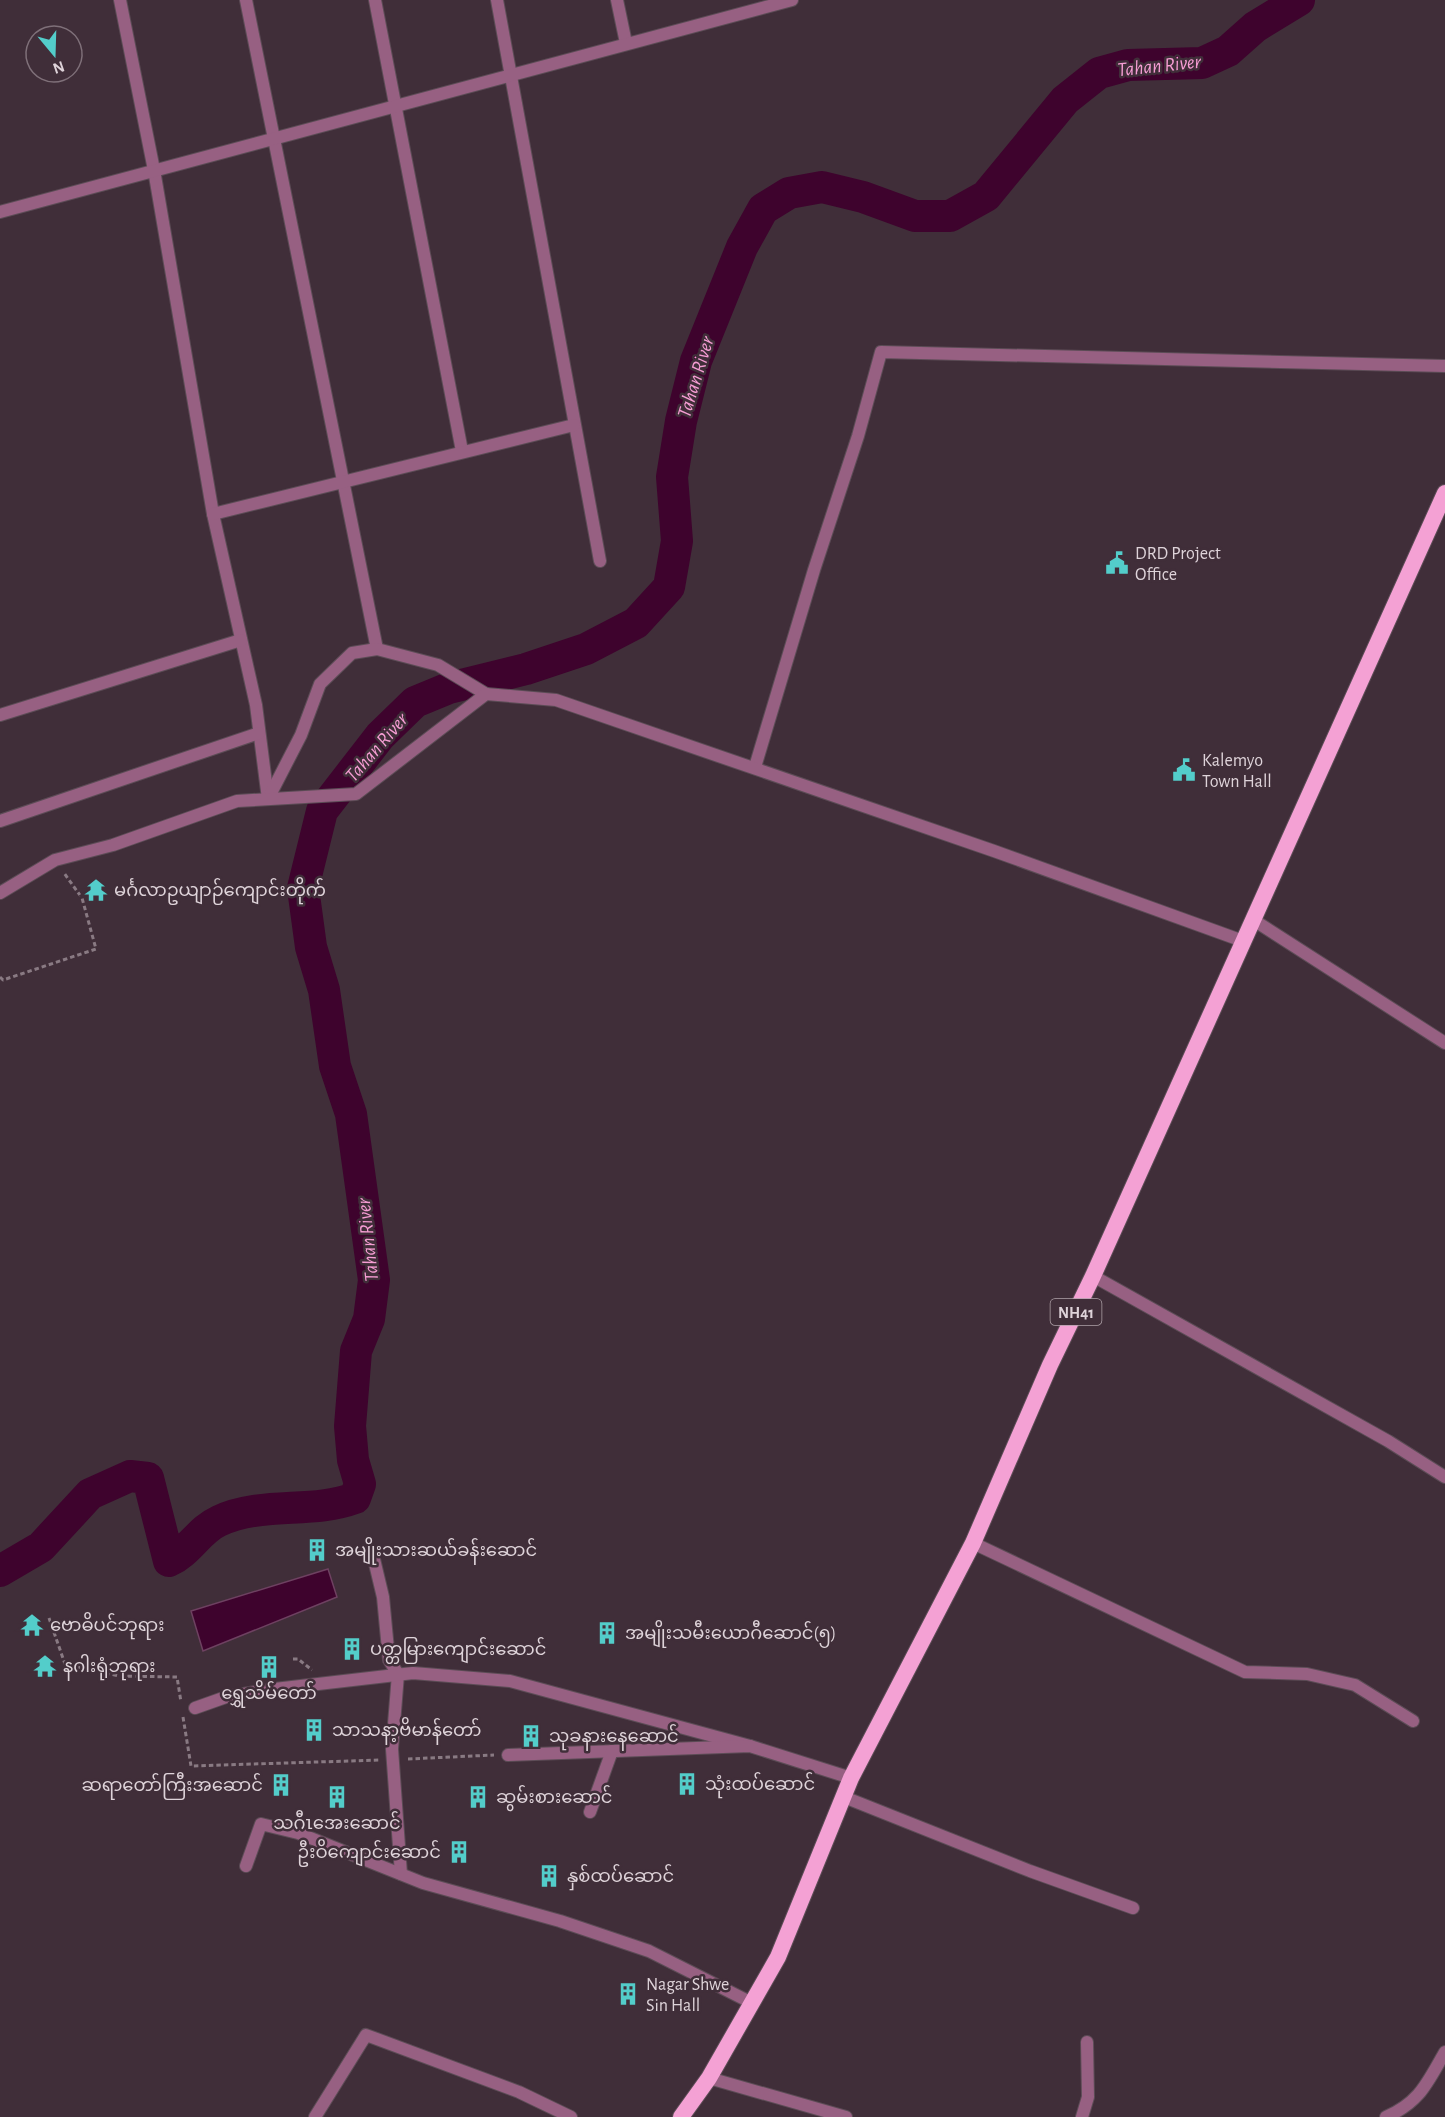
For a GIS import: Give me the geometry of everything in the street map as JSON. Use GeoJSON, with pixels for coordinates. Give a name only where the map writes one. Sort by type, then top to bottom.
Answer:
{"type":"FeatureCollection","features":[{"type":"Feature","properties":{"kind":"highway","name":"NH41"},"geometry":{"type":"LineString","coordinates":[[681,2117],[709,2079],[778,1957],[851,1778],[973,1543],[1050,1365],[1093,1276],[1445,494]]}},
{"type":"Feature","properties":{"kind":"street"},"geometry":{"type":"LineString","coordinates":[[120,0],[154,170],[213,514],[259,733],[268,799]]}},
{"type":"Feature","properties":{"kind":"street"},"geometry":{"type":"LineString","coordinates":[[246,0],[377,649]]}},
{"type":"Feature","properties":{"kind":"street"},"geometry":{"type":"LineString","coordinates":[[375,0],[462,452]]}},
{"type":"Feature","properties":{"kind":"street"},"geometry":{"type":"LineString","coordinates":[[497,0],[600,561]]}},
{"type":"Feature","properties":{"kind":"street"},"geometry":{"type":"LineString","coordinates":[[617,0],[626,43]]}},
{"type":"Feature","properties":{"kind":"street"},"geometry":{"type":"LineString","coordinates":[[0,212],[512,73],[792,0]]}},
{"type":"Feature","properties":{"kind":"street"},"geometry":{"type":"LineString","coordinates":[[755,767],[814,570],[858,436],[881,352],[1445,366]]}},
{"type":"Feature","properties":{"kind":"street"},"geometry":{"type":"LineString","coordinates":[[213,514],[343,480],[574,425]]}},
{"type":"Feature","properties":{"kind":"street"},"geometry":{"type":"LineString","coordinates":[[0,715],[241,640]]}},
{"type":"Feature","properties":{"kind":"street"},"geometry":{"type":"LineString","coordinates":[[268,799],[302,735],[320,684],[352,653],[377,649],[438,665],[486,694],[556,700],[755,767],[1242,941]]}},
{"type":"Feature","properties":{"kind":"street"},"geometry":{"type":"LineString","coordinates":[[0,893],[55,860],[113,845],[237,801],[356,794],[486,694]]}},
{"type":"Feature","properties":{"kind":"street"},"geometry":{"type":"LineString","coordinates":[[0,821],[259,733]]}},
{"type":"Feature","properties":{"kind":"street"},"geometry":{"type":"LineString","coordinates":[[1252,919],[1445,1042]]}},
{"type":"Feature","properties":{"kind":"street"},"geometry":{"type":"LineString","coordinates":[[1093,1276],[1388,1441],[1445,1477]]}},
{"type":"Feature","properties":{"kind":"street"},"geometry":{"type":"LineString","coordinates":[[973,1543],[1245,1672],[1307,1674],[1355,1685],[1413,1721]]}},
{"type":"Feature","properties":{"kind":"street"},"geometry":{"type":"LineString","coordinates":[[372,1551],[383,1597],[389,1660],[398,1674],[392,1749],[401,1874]]}},
{"type":"Feature","properties":{"kind":"street"},"geometry":{"type":"LineString","coordinates":[[195,1708],[226,1697],[266,1690],[398,1674],[413,1673],[510,1681],[750,1746],[851,1778]]}},
{"type":"Feature","properties":{"kind":"street"},"geometry":{"type":"LineString","coordinates":[[508,1755],[750,1746]]}},
{"type":"Feature","properties":{"kind":"street"},"geometry":{"type":"LineString","coordinates":[[590,1812],[612,1751]]}},
{"type":"Feature","properties":{"kind":"street"},"geometry":{"type":"LineString","coordinates":[[844,1797],[1030,1871],[1133,1908]]}},
{"type":"Feature","properties":{"kind":"street"},"geometry":{"type":"LineString","coordinates":[[246,1866],[261,1824],[297,1833],[423,1883],[560,1921],[649,1951],[752,2003]]}},
{"type":"Feature","properties":{"kind":"street"},"geometry":{"type":"LineString","coordinates":[[315,2117],[366,2035],[519,2092],[571,2117]]}},
{"type":"Feature","properties":{"kind":"street"},"geometry":{"type":"LineString","coordinates":[[1082,2117],[1088,2097],[1087,2042]]}},
{"type":"Feature","properties":{"kind":"street"},"geometry":{"type":"LineString","coordinates":[[1386,2117],[1411,2104],[1422,2092],[1445,2052]]}},
{"type":"Feature","properties":{"kind":"street"},"geometry":{"type":"LineString","coordinates":[[709,2079],[846,2117]]}},
{"type":"Feature","properties":{"kind":"path"},"geometry":{"type":"LineString","coordinates":[[0,977],[3,980],[96,949],[82,898],[55,860]]}},
{"type":"Feature","properties":{"kind":"path"},"geometry":{"type":"LineString","coordinates":[[49,1618],[65,1664],[118,1676],[177,1677],[181,1706]]}},
{"type":"Feature","properties":{"kind":"path"},"geometry":{"type":"LineString","coordinates":[[183,1716],[191,1766],[268,1766]]}},
{"type":"Feature","properties":{"kind":"shaded area"},"geometry":{"type":"Polygon","coordinates":[[[328,1569],[337,1597],[203,1651],[191,1611],[328,1569]]]}},
{"type":"Feature","properties":{"kind":"waterway","name":"Tahan River"},"geometry":{"type":"LineString","coordinates":[[0,1571],[41,1547],[90,1494],[130,1476],[148,1478],[169,1561],[212,1525],[235,1515],[270,1509],[322,1506],[355,1498],[360,1484],[353,1460],[350,1426],[356,1351],[369,1319],[374,1280],[351,1114],[335,1066],[324,990],[311,947],[303,888],[322,811],[380,736],[415,702],[449,688],[526,669],[586,649],[636,623],[669,587],[677,541],[672,477],[681,421],[696,361],[742,247],[763,209],[789,193],[822,187],[863,197],[915,216],[950,216],[986,196],[1065,100],[1099,73],[1128,65],[1202,63],[1228,51],[1255,27],[1299,0]]}},
{"type":"Feature","properties":{"kind":"place","name":"DRD Project Office"},"geometry":{"type":"Point","coordinates":[1117,563]}},
{"type":"Feature","properties":{"kind":"place","name":"Kalemyo Town Hall"},"geometry":{"type":"Point","coordinates":[1184,770]}},
{"type":"Feature","properties":{"kind":"place","name":"မင်္ဂလာဥယျာဉ်ကျောင်းတိုက်"},"geometry":{"type":"Point","coordinates":[96,890]}},
{"type":"Feature","properties":{"kind":"place","name":"အမျိုးသားဆယ်ခန်းဆောင်"},"geometry":{"type":"Point","coordinates":[317,1550]}},
{"type":"Feature","properties":{"kind":"place","name":"ဗောဓိပင်ဘုရား"},"geometry":{"type":"Point","coordinates":[32,1625]}},
{"type":"Feature","properties":{"kind":"place","name":"အမျိုးသမီးယောဂီဆောင်(၅)"},"geometry":{"type":"Point","coordinates":[607,1633]}},
{"type":"Feature","properties":{"kind":"place","name":"ပတ္တမြားကျောင်းဆောင်"},"geometry":{"type":"Point","coordinates":[352,1649]}},
{"type":"Feature","properties":{"kind":"place","name":"နဂါးရုံဘုရား"},"geometry":{"type":"Point","coordinates":[45,1666]}},
{"type":"Feature","properties":{"kind":"place","name":"ရွှေသိမ်တော်"},"geometry":{"type":"Point","coordinates":[269,1667]}},
{"type":"Feature","properties":{"kind":"place","name":"သာသနာ့ဗိမာန်တော်"},"geometry":{"type":"Point","coordinates":[314,1730]}},
{"type":"Feature","properties":{"kind":"place","name":"သုခနားနေဆောင်"},"geometry":{"type":"Point","coordinates":[531,1736]}},
{"type":"Feature","properties":{"kind":"place","name":"သုံးထပ်ဆောင်"},"geometry":{"type":"Point","coordinates":[687,1784]}},
{"type":"Feature","properties":{"kind":"place","name":"ဆရာတော်ကြီးအဆောင်"},"geometry":{"type":"Point","coordinates":[281,1785]}},
{"type":"Feature","properties":{"kind":"place","name":"သဂီၤအေးဆောင်"},"geometry":{"type":"Point","coordinates":[337,1797]}},
{"type":"Feature","properties":{"kind":"place","name":"ဆွမ်းစားဆောင်"},"geometry":{"type":"Point","coordinates":[478,1797]}},
{"type":"Feature","properties":{"kind":"place","name":"ဦးဝိကျောင်းဆောင်"},"geometry":{"type":"Point","coordinates":[459,1852]}},
{"type":"Feature","properties":{"kind":"place","name":"နှစ်ထပ်ဆောင်"},"geometry":{"type":"Point","coordinates":[549,1876]}},
{"type":"Feature","properties":{"kind":"place","name":"Nagar Shwe Sin Hall"},"geometry":{"type":"Point","coordinates":[628,1994]}}]}
